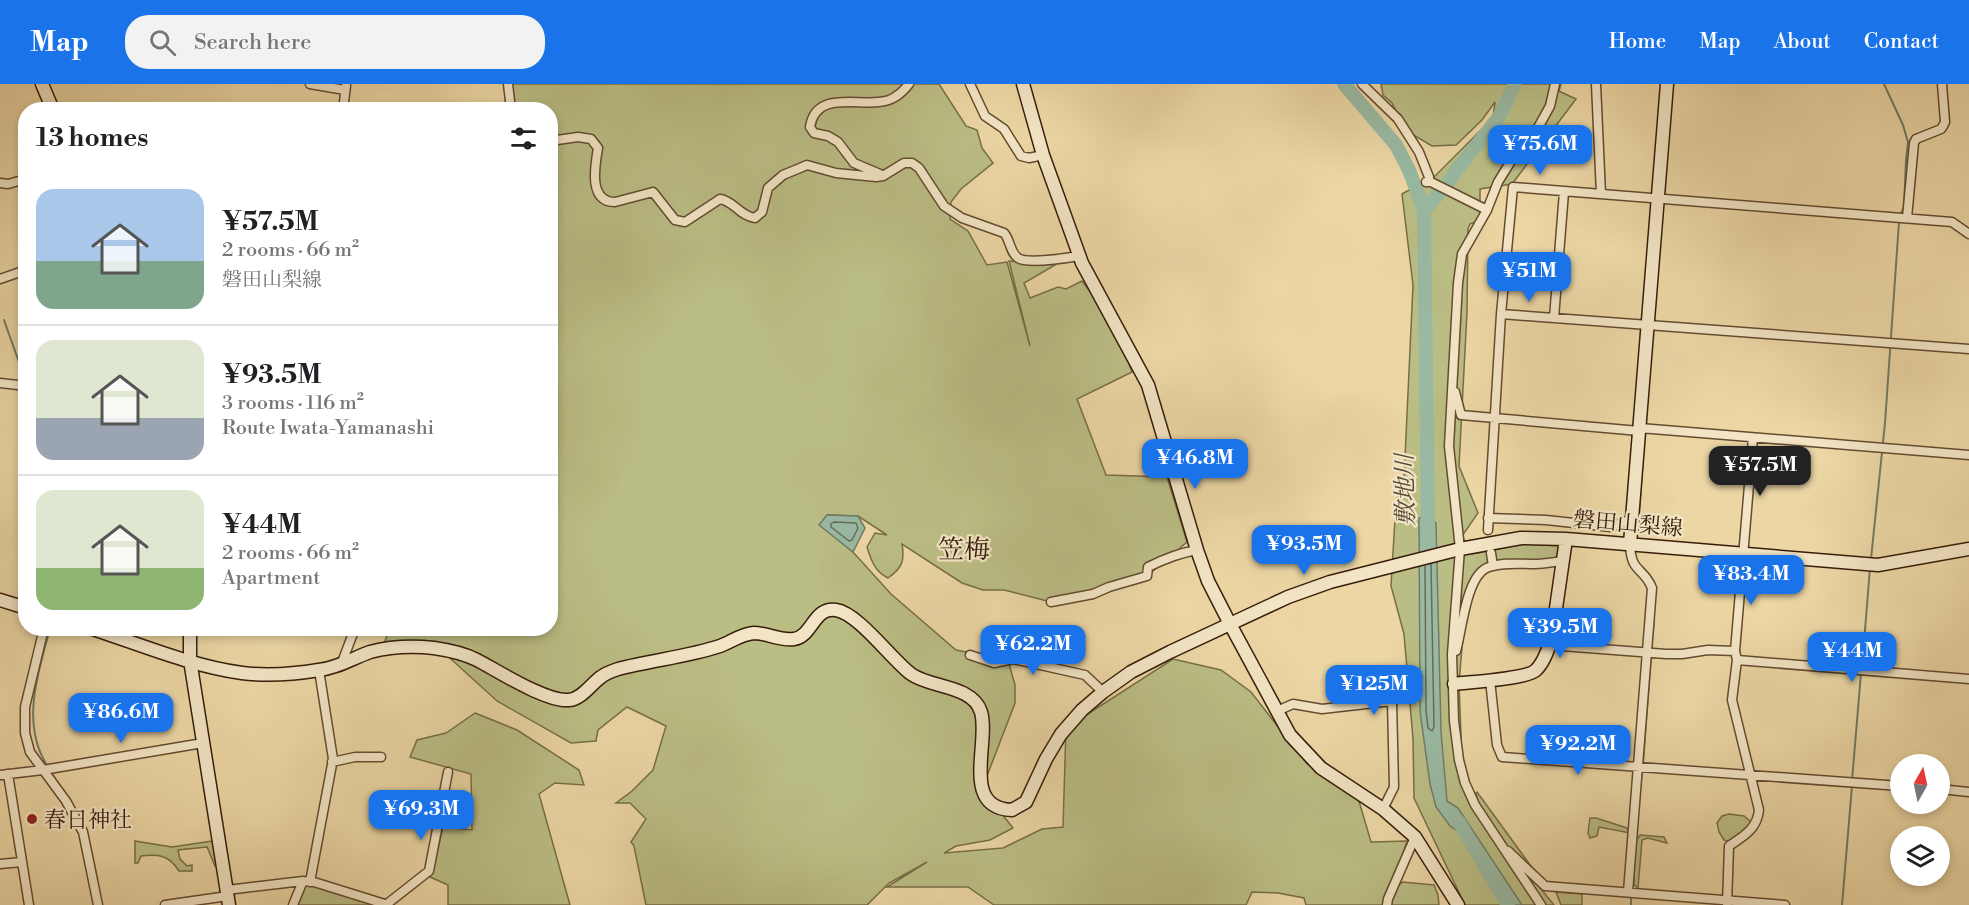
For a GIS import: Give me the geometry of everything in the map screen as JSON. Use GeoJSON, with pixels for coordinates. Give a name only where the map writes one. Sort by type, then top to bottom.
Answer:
{"type":"FeatureCollection","features":[{"type":"Feature","properties":{"kind":"main road"},"geometry":{"type":"LineString","coordinates":[[42,84],[50,102]]}},
{"type":"Feature","properties":{"kind":"main road"},"geometry":{"type":"LineString","coordinates":[[1023,84],[1043,155],[1079,256],[1148,385],[1197,550],[1208,580],[1230,624],[1290,735],[1320,768],[1383,809],[1415,837],[1458,905]]}},
{"type":"Feature","properties":{"kind":"main road"},"geometry":{"type":"LineString","coordinates":[[1630,544],[1667,84]]}},
{"type":"Feature","properties":{"kind":"main road","name":"磐田山梨線"},"geometry":{"type":"LineString","coordinates":[[341,665],[383,644],[434,648],[476,660],[533,689],[552,697],[570,700],[579,696],[603,675],[618,669],[720,646],[752,633],[794,639],[802,636],[823,612],[829,609],[838,610],[858,624],[918,679],[957,691],[976,702],[981,712],[982,722],[984,797],[1004,810],[1012,810],[1026,802],[1046,759],[1061,735],[1082,710],[1103,692],[1131,672],[1230,624],[1288,597],[1330,582],[1458,549],[1521,538],[1566,539],[1878,565],[1969,549]]}},
{"type":"Feature","properties":{"kind":"main road"},"geometry":{"type":"LineString","coordinates":[[1454,684],[1523,676],[1535,671],[1549,645],[1566,539]]}},
{"type":"Feature","properties":{"kind":"main road"},"geometry":{"type":"LineString","coordinates":[[0,600],[18,606]]}},
{"type":"Feature","properties":{"kind":"main road"},"geometry":{"type":"LineString","coordinates":[[115,636],[190,660],[244,673],[319,670],[341,665]]}},
{"type":"Feature","properties":{"kind":"main road"},"geometry":{"type":"LineString","coordinates":[[190,636],[190,660],[228,897]]}},
{"type":"Feature","properties":{"kind":"street"},"geometry":{"type":"LineString","coordinates":[[310,84],[346,87],[344,102]]}},
{"type":"Feature","properties":{"kind":"street"},"geometry":{"type":"LineString","coordinates":[[508,84],[511,102]]}},
{"type":"Feature","properties":{"kind":"street"},"geometry":{"type":"LineString","coordinates":[[883,176],[854,163],[838,142],[814,132],[810,127],[811,120],[818,110],[833,101],[882,102],[895,98],[909,84]]}},
{"type":"Feature","properties":{"kind":"street"},"geometry":{"type":"LineString","coordinates":[[970,84],[985,116],[1005,129],[1022,156],[1029,158],[1043,155]]}},
{"type":"Feature","properties":{"kind":"street"},"geometry":{"type":"LineString","coordinates":[[1362,84],[1398,119],[1419,152],[1428,180],[1484,209]]}},
{"type":"Feature","properties":{"kind":"street"},"geometry":{"type":"LineString","coordinates":[[1541,905],[1475,805],[1465,783],[1456,742],[1453,663],[1458,549],[1450,458],[1458,283],[1462,254],[1511,161],[1539,126],[1550,106],[1555,84]]}},
{"type":"Feature","properties":{"kind":"street"},"geometry":{"type":"LineString","coordinates":[[1596,84],[1601,194]]}},
{"type":"Feature","properties":{"kind":"street"},"geometry":{"type":"LineString","coordinates":[[1907,218],[1914,143],[1916,139],[1941,129],[1945,122],[1942,84]]}},
{"type":"Feature","properties":{"kind":"street"},"geometry":{"type":"LineString","coordinates":[[558,140],[578,137],[591,139],[598,148],[595,170],[597,191],[600,196],[609,202],[615,202],[653,192],[675,220],[681,223],[720,199],[729,202],[745,216],[754,218],[759,216],[768,188],[783,175],[807,165],[836,173],[876,177],[883,176],[900,165],[912,163],[919,168],[944,206],[962,218],[1004,233],[1009,238],[1014,254],[1018,258],[1028,260],[1079,256]]}},
{"type":"Feature","properties":{"kind":"street"},"geometry":{"type":"LineString","coordinates":[[0,183],[18,181]]}},
{"type":"Feature","properties":{"kind":"street"},"geometry":{"type":"LineString","coordinates":[[1488,530],[1501,314],[1513,188],[1952,222],[1969,234]]}},
{"type":"Feature","properties":{"kind":"street"},"geometry":{"type":"LineString","coordinates":[[1554,318],[1564,192]]}},
{"type":"Feature","properties":{"kind":"street"},"geometry":{"type":"LineString","coordinates":[[0,279],[18,273]]}},
{"type":"Feature","properties":{"kind":"street"},"geometry":{"type":"LineString","coordinates":[[1501,314],[1969,350]]}},
{"type":"Feature","properties":{"kind":"street"},"geometry":{"type":"LineString","coordinates":[[0,382],[18,385]]}},
{"type":"Feature","properties":{"kind":"street"},"geometry":{"type":"LineString","coordinates":[[1453,383],[1461,416],[1969,455]]}},
{"type":"Feature","properties":{"kind":"street"},"geometry":{"type":"LineString","coordinates":[[1727,903],[1729,846],[1751,831],[1758,820],[1758,799],[1732,700],[1752,438]]}},
{"type":"Feature","properties":{"kind":"street"},"geometry":{"type":"LineString","coordinates":[[1488,518],[1546,520],[1611,527],[1632,519]]}},
{"type":"Feature","properties":{"kind":"street"},"geometry":{"type":"LineString","coordinates":[[1628,892],[1652,588],[1631,562],[1630,544]]}},
{"type":"Feature","properties":{"kind":"street"},"geometry":{"type":"LineString","coordinates":[[1051,602],[1093,594],[1147,576],[1148,567],[1155,563],[1170,556],[1197,550]]}},
{"type":"Feature","properties":{"kind":"street"},"geometry":{"type":"LineString","coordinates":[[1491,553],[1493,566]]}},
{"type":"Feature","properties":{"kind":"street"},"geometry":{"type":"LineString","coordinates":[[1453,663],[1473,583],[1480,571],[1493,566],[1563,561]]}},
{"type":"Feature","properties":{"kind":"street"},"geometry":{"type":"LineString","coordinates":[[42,636],[25,707],[25,733],[30,752],[66,801],[83,832],[98,905]]}},
{"type":"Feature","properties":{"kind":"street"},"geometry":{"type":"LineString","coordinates":[[341,665],[352,636]]}},
{"type":"Feature","properties":{"kind":"street"},"geometry":{"type":"LineString","coordinates":[[1549,645],[1647,653],[1682,654],[1708,650],[1736,656],[1969,679]]}},
{"type":"Feature","properties":{"kind":"street"},"geometry":{"type":"LineString","coordinates":[[970,655],[994,663],[1013,660],[1028,661],[1085,675],[1103,692]]}},
{"type":"Feature","properties":{"kind":"street"},"geometry":{"type":"LineString","coordinates":[[292,905],[306,881],[332,762],[319,670]]}},
{"type":"Feature","properties":{"kind":"street"},"geometry":{"type":"LineString","coordinates":[[1490,680],[1497,745],[1502,757],[1890,785]]}},
{"type":"Feature","properties":{"kind":"street"},"geometry":{"type":"LineString","coordinates":[[1277,711],[1293,704],[1322,709],[1392,701],[1394,787],[1383,809]]}},
{"type":"Feature","properties":{"kind":"street"},"geometry":{"type":"LineString","coordinates":[[29,905],[4,774],[43,770],[203,743]]}},
{"type":"Feature","properties":{"kind":"street"},"geometry":{"type":"LineString","coordinates":[[332,762],[355,757],[381,757]]}},
{"type":"Feature","properties":{"kind":"street"},"geometry":{"type":"LineString","coordinates":[[165,905],[228,897],[306,881],[388,905],[429,871],[448,772]]}},
{"type":"Feature","properties":{"kind":"street"},"geometry":{"type":"LineString","coordinates":[[1950,790],[1969,792]]}},
{"type":"Feature","properties":{"kind":"street"},"geometry":{"type":"LineString","coordinates":[[1387,905],[1415,837]]}},
{"type":"Feature","properties":{"kind":"street"},"geometry":{"type":"LineString","coordinates":[[1505,849],[1545,886],[1727,903],[1785,905]]}},
{"type":"Feature","properties":{"kind":"street"},"geometry":{"type":"LineString","coordinates":[[0,864],[22,862]]}},
{"type":"Feature","properties":{"kind":"green space"},"geometry":{"type":"Polygon","coordinates":[[[508,84],[939,84],[966,126],[977,130],[982,148],[993,163],[961,189],[951,202],[950,219],[968,231],[987,265],[1007,262],[1030,346],[1009,261],[1055,265],[1024,283],[1030,298],[1058,287],[1066,289],[1082,281],[1115,325],[1132,372],[1077,399],[1106,475],[1167,477],[1187,542],[1147,576],[1051,602],[1004,590],[983,590],[962,583],[902,544],[901,564],[897,571],[888,578],[877,569],[867,547],[875,533],[887,535],[858,516],[827,515],[820,525],[853,552],[891,594],[956,650],[1008,660],[1015,685],[1015,703],[982,789],[1013,828],[990,840],[956,846],[944,853],[1003,848],[1042,829],[1063,827],[1066,728],[1173,659],[1221,670],[1251,692],[1307,764],[1356,791],[1371,842],[1407,841],[1393,888],[1403,882],[1434,885],[1439,905],[1306,905],[1304,898],[1278,893],[1252,892],[1246,905],[994,905],[968,887],[887,887],[927,862],[889,883],[867,905],[646,905],[634,846],[631,842],[646,819],[630,803],[616,803],[653,770],[666,726],[627,707],[598,730],[596,741],[571,743],[497,701],[441,650],[381,650],[387,636],[558,636],[558,102],[510,102],[508,84]]]}},
{"type":"Feature","properties":{"kind":"green space"},"geometry":{"type":"Polygon","coordinates":[[[1381,84],[1561,84],[1559,91],[1576,99],[1512,184],[1480,189],[1480,220],[1470,224],[1468,229],[1467,312],[1459,466],[1478,513],[1462,536],[1472,554],[1525,544],[1561,546],[1558,558],[1481,569],[1465,613],[1459,683],[1463,787],[1506,846],[1479,806],[1477,792],[1533,869],[1519,862],[1554,905],[1465,905],[1414,798],[1413,739],[1404,634],[1391,586],[1396,502],[1404,479],[1413,285],[1402,194],[1435,176],[1493,118],[1495,102],[1482,120],[1456,145],[1432,146],[1405,130],[1392,103],[1383,95],[1381,84]]]}},
{"type":"Feature","properties":{"kind":"green space"},"geometry":{"type":"Polygon","coordinates":[[[475,713],[517,730],[579,770],[584,785],[555,783],[539,794],[570,905],[448,905],[448,885],[428,876],[436,857],[443,827],[472,830],[471,774],[410,757],[417,740],[446,733],[475,713]]]}},
{"type":"Feature","properties":{"kind":"green space"},"geometry":{"type":"Polygon","coordinates":[[[1729,814],[1744,816],[1751,822],[1750,827],[1730,842],[1724,840],[1717,823],[1722,816],[1729,814]]]}},
{"type":"Feature","properties":{"kind":"green space"},"geometry":{"type":"Polygon","coordinates":[[[1590,818],[1627,828],[1630,833],[1599,827],[1597,836],[1590,838],[1588,833],[1590,818]]]}},
{"type":"Feature","properties":{"kind":"green space"},"geometry":{"type":"Polygon","coordinates":[[[1640,835],[1664,837],[1667,843],[1648,838],[1642,840],[1638,888],[1634,885],[1633,859],[1640,835]]]}},
{"type":"Feature","properties":{"kind":"green space"},"geometry":{"type":"Polygon","coordinates":[[[135,841],[172,847],[212,841],[218,864],[215,866],[207,847],[178,850],[180,859],[187,866],[192,865],[192,871],[179,871],[167,859],[153,855],[141,856],[138,863],[135,863],[135,841]]]}},
{"type":"Feature","properties":{"kind":"green space"},"geometry":{"type":"Polygon","coordinates":[[[303,881],[388,905],[293,905],[303,881]]]}},
{"type":"Feature","properties":{"kind":"green space"},"geometry":{"type":"Polygon","coordinates":[[[1556,892],[1582,894],[1582,905],[1561,905],[1556,892]]]}},
{"type":"Feature","properties":{"kind":"water"},"geometry":{"type":"Polygon","coordinates":[[[827,515],[858,516],[865,528],[853,552],[819,525],[827,515]]]}},
{"type":"Feature","properties":{"kind":"water"},"geometry":{"type":"Polygon","coordinates":[[[1428,516],[1436,523],[1441,732],[1447,801],[1458,808],[1522,905],[1503,905],[1496,885],[1468,838],[1450,826],[1436,807],[1430,784],[1420,711],[1419,518],[1428,516]]]}},
{"type":"Feature","properties":{"kind":"waterway","name":"敷地川"},"geometry":{"type":"LineString","coordinates":[[1344,84],[1396,145],[1409,170],[1424,210],[1428,534]]}},
{"type":"Feature","properties":{"kind":"waterway","name":"敷地川"},"geometry":{"type":"LineString","coordinates":[[1424,210],[1449,182],[1499,117],[1515,84]]}},
{"type":"Feature","properties":{"kind":"waterway"},"geometry":{"type":"LineString","coordinates":[[1884,84],[1903,125],[1908,142],[1904,207],[1900,216]]}},
{"type":"Feature","properties":{"kind":"waterway"},"geometry":{"type":"LineString","coordinates":[[1871,559],[1885,423],[1899,222]]}},
{"type":"Feature","properties":{"kind":"waterway"},"geometry":{"type":"LineString","coordinates":[[4,320],[18,359]]}},
{"type":"Feature","properties":{"kind":"waterway"},"geometry":{"type":"LineString","coordinates":[[1637,542],[1644,443]]}},
{"type":"Feature","properties":{"kind":"waterway"},"geometry":{"type":"LineString","coordinates":[[1862,667],[1870,568]]}},
{"type":"Feature","properties":{"kind":"waterway"},"geometry":{"type":"LineString","coordinates":[[1651,651],[1654,621]]}},
{"type":"Feature","properties":{"kind":"waterway"},"geometry":{"type":"LineString","coordinates":[[48,636],[37,681],[33,717],[40,751],[48,767]]}},
{"type":"Feature","properties":{"kind":"waterway"},"geometry":{"type":"LineString","coordinates":[[1643,764],[1651,656]]}},
{"type":"Feature","properties":{"kind":"waterway"},"geometry":{"type":"LineString","coordinates":[[1852,781],[1861,673]]}},
{"type":"Feature","properties":{"kind":"waterway"},"geometry":{"type":"LineString","coordinates":[[1637,824],[1642,770]]}},
{"type":"Feature","properties":{"kind":"waterway"},"geometry":{"type":"LineString","coordinates":[[51,772],[61,788]]}},
{"type":"Feature","properties":{"kind":"waterway"},"geometry":{"type":"LineString","coordinates":[[1842,905],[1852,786]]}},
{"type":"Feature","properties":{"kind":"waterway","name":"敷地川"},"geometry":{"type":"LineString","coordinates":[[1459,822],[1508,905]]}},
{"type":"Feature","properties":{"kind":"waterway"},"geometry":{"type":"LineString","coordinates":[[89,843],[96,873]]}},
{"type":"Feature","properties":{"kind":"waterway"},"geometry":{"type":"LineString","coordinates":[[1631,896],[1631,905]]}},
{"type":"Feature","properties":{"kind":"place","name":"春日神社"},"geometry":{"type":"Point","coordinates":[32,819]}},
{"type":"Feature","properties":{"kind":"district","name":"笠梅"},"geometry":{"type":"Point","coordinates":[964,549]}}]}
